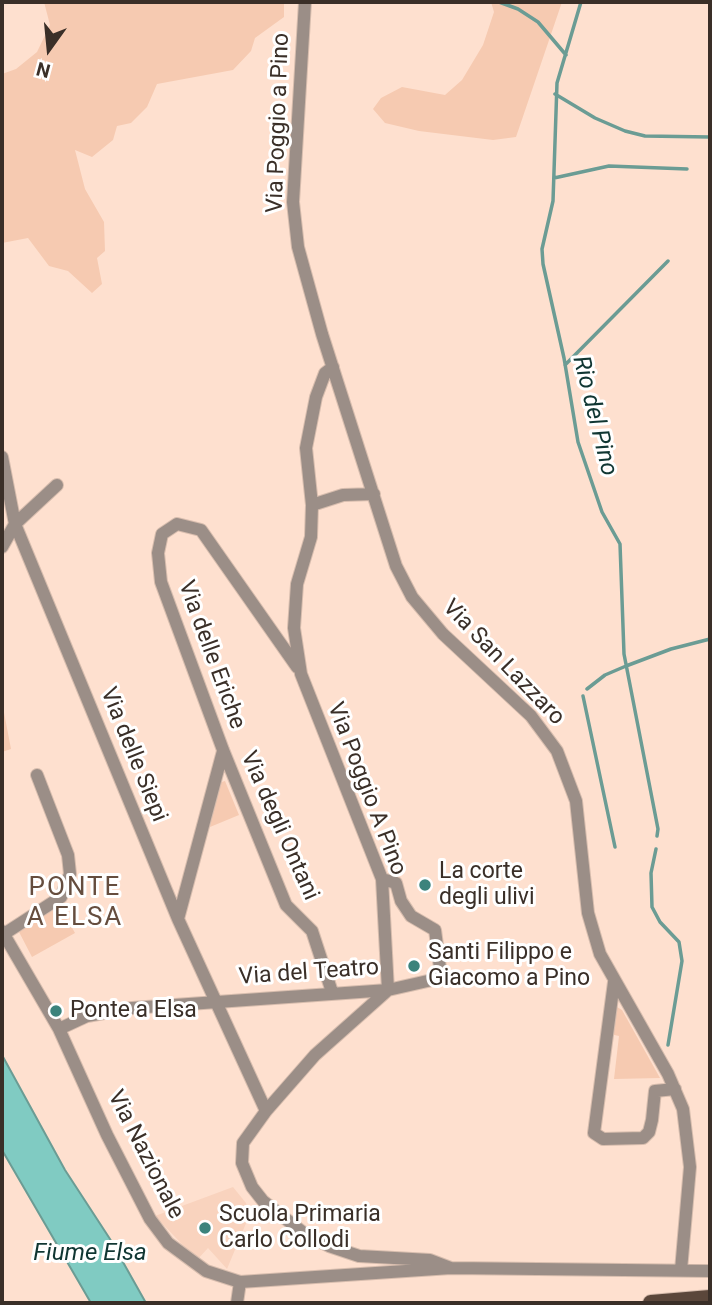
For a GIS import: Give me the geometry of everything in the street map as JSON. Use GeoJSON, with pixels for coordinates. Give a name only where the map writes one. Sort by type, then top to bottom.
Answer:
{"type":"FeatureCollection","features":[{"type":"Feature","properties":{"kind":"main road"},"geometry":{"type":"LineString","coordinates":[[651,1303],[710,1298]]}},
{"type":"Feature","properties":{"kind":"street","name":"Via Poggio a Pino"},"geometry":{"type":"LineString","coordinates":[[305,2],[293,202],[298,247],[333,367]]}},
{"type":"Feature","properties":{"kind":"street","name":"Via San Lazzaro"},"geometry":{"type":"LineString","coordinates":[[333,367],[396,566],[412,597],[443,634],[531,716],[557,751],[576,801],[587,913],[600,954],[675,1089],[688,1136],[690,1167],[681,1270]]}},
{"type":"Feature","properties":{"kind":"street","name":"Via Poggio A Pino"},"geometry":{"type":"LineString","coordinates":[[333,367],[325,373],[316,397],[306,448],[312,505],[311,537],[294,604],[301,674],[382,879],[388,990]]}},
{"type":"Feature","properties":{"kind":"street","name":"Via delle Siepi"},"geometry":{"type":"LineString","coordinates":[[2,457],[15,524],[178,919],[266,1111]]}},
{"type":"Feature","properties":{"kind":"street"},"geometry":{"type":"LineString","coordinates":[[2,547],[15,524],[57,485]]}},
{"type":"Feature","properties":{"kind":"street"},"geometry":{"type":"LineString","coordinates":[[312,505],[343,495],[374,494]]}},
{"type":"Feature","properties":{"kind":"street","name":"Via delle Eriche"},"geometry":{"type":"LineString","coordinates":[[178,919],[223,750],[161,582],[158,553],[162,534],[177,524],[201,530],[301,674]]}},
{"type":"Feature","properties":{"kind":"street","name":"Via degli Ontani"},"geometry":{"type":"LineString","coordinates":[[223,750],[286,905],[312,931],[332,992]]}},
{"type":"Feature","properties":{"kind":"street"},"geometry":{"type":"LineString","coordinates":[[3,932],[61,897],[70,874],[68,855],[37,775]]}},
{"type":"Feature","properties":{"kind":"street","name":"Via del Teatro"},"geometry":{"type":"LineString","coordinates":[[59,1029],[87,1016],[132,1008],[388,990],[432,980],[438,976],[440,968],[435,930],[411,916],[401,901],[396,883],[382,879]]}},
{"type":"Feature","properties":{"kind":"street","name":"Via Nazionale"},"geometry":{"type":"LineString","coordinates":[[3,932],[59,1029],[150,1219],[168,1243],[188,1260],[222,1278],[240,1282],[451,1268],[710,1271]]}},
{"type":"Feature","properties":{"kind":"street"},"geometry":{"type":"LineString","coordinates":[[614,982],[594,1133],[603,1139],[643,1138],[649,1132],[652,1120],[654,1091],[675,1089]]}},
{"type":"Feature","properties":{"kind":"street"},"geometry":{"type":"LineString","coordinates":[[388,990],[315,1055],[266,1111],[243,1143],[242,1163],[252,1187],[282,1218],[329,1246],[359,1256],[430,1260],[451,1268]]}},
{"type":"Feature","properties":{"kind":"street"},"geometry":{"type":"LineString","coordinates":[[237,1303],[240,1282]]}},
{"type":"Feature","properties":{"kind":"shaded area"},"geometry":{"type":"Polygon","coordinates":[[[44,2],[284,2],[284,17],[255,38],[251,51],[233,70],[157,84],[147,107],[131,123],[117,126],[113,140],[92,157],[75,150],[85,189],[104,222],[105,251],[97,258],[102,284],[92,293],[68,271],[49,266],[28,238],[2,243],[2,74],[16,69],[37,52],[50,25],[44,2]]]}},
{"type":"Feature","properties":{"kind":"shaded area"},"geometry":{"type":"Polygon","coordinates":[[[491,2],[562,2],[516,137],[493,140],[419,131],[385,123],[373,109],[381,98],[402,87],[445,95],[462,80],[483,45],[494,12],[491,2]]]}},
{"type":"Feature","properties":{"kind":"shaded area"},"geometry":{"type":"Polygon","coordinates":[[[2,702],[11,749],[2,752],[2,702]]]}},
{"type":"Feature","properties":{"kind":"shaded area"},"geometry":{"type":"Polygon","coordinates":[[[225,781],[239,815],[210,827],[218,783],[225,781]]]}},
{"type":"Feature","properties":{"kind":"shaded area"},"geometry":{"type":"Polygon","coordinates":[[[60,906],[75,933],[32,957],[18,930],[60,906]]]}},
{"type":"Feature","properties":{"kind":"shaded area"},"geometry":{"type":"Polygon","coordinates":[[[617,1007],[622,1010],[660,1078],[614,1079],[619,1036],[610,1034],[617,1007]]]}},
{"type":"Feature","properties":{"kind":"shaded area","name":"Scuola Primaria Carlo Collodi"},"geometry":{"type":"Polygon","coordinates":[[[233,1187],[246,1203],[249,1216],[227,1269],[208,1248],[197,1260],[155,1216],[233,1187]]]}},
{"type":"Feature","properties":{"kind":"water","name":"Fiume Elsa"},"geometry":{"type":"Polygon","coordinates":[[[2,1055],[65,1170],[110,1239],[146,1303],[91,1303],[2,1150],[2,1055]]]}},
{"type":"Feature","properties":{"kind":"waterway"},"geometry":{"type":"LineString","coordinates":[[499,2],[518,9],[538,22],[566,55]]}},
{"type":"Feature","properties":{"kind":"waterway","name":"Rio del Pino"},"geometry":{"type":"LineString","coordinates":[[581,2],[557,83],[553,201],[542,249],[543,264],[564,358],[578,442],[602,512],[620,544],[624,654],[658,829],[657,836]]}},
{"type":"Feature","properties":{"kind":"waterway"},"geometry":{"type":"LineString","coordinates":[[555,94],[595,118],[625,131],[645,136],[710,137]]}},
{"type":"Feature","properties":{"kind":"waterway"},"geometry":{"type":"LineString","coordinates":[[554,178],[609,166],[687,169]]}},
{"type":"Feature","properties":{"kind":"waterway"},"geometry":{"type":"LineString","coordinates":[[565,365],[668,261]]}},
{"type":"Feature","properties":{"kind":"waterway"},"geometry":{"type":"LineString","coordinates":[[587,689],[605,675],[626,666],[671,649],[710,639]]}},
{"type":"Feature","properties":{"kind":"waterway"},"geometry":{"type":"LineString","coordinates":[[583,696],[615,847]]}},
{"type":"Feature","properties":{"kind":"waterway","name":"Rio del Pino"},"geometry":{"type":"LineString","coordinates":[[656,849],[651,873],[652,907],[660,922],[679,942],[682,961],[668,1045]]}},
{"type":"Feature","properties":{"kind":"place","name":"La corte degli ulivi"},"geometry":{"type":"Point","coordinates":[425,885]}},
{"type":"Feature","properties":{"kind":"place","name":"Santi Filippo e Giacomo a Pino"},"geometry":{"type":"Point","coordinates":[414,966]}},
{"type":"Feature","properties":{"kind":"place","name":"Ponte a Elsa"},"geometry":{"type":"Point","coordinates":[56,1011]}},
{"type":"Feature","properties":{"kind":"place","name":"Scuola Primaria Carlo Collodi"},"geometry":{"type":"Point","coordinates":[205,1228]}},
{"type":"Feature","properties":{"kind":"district","name":"PONTE A ELSA"},"geometry":{"type":"Point","coordinates":[75,903]}}]}
